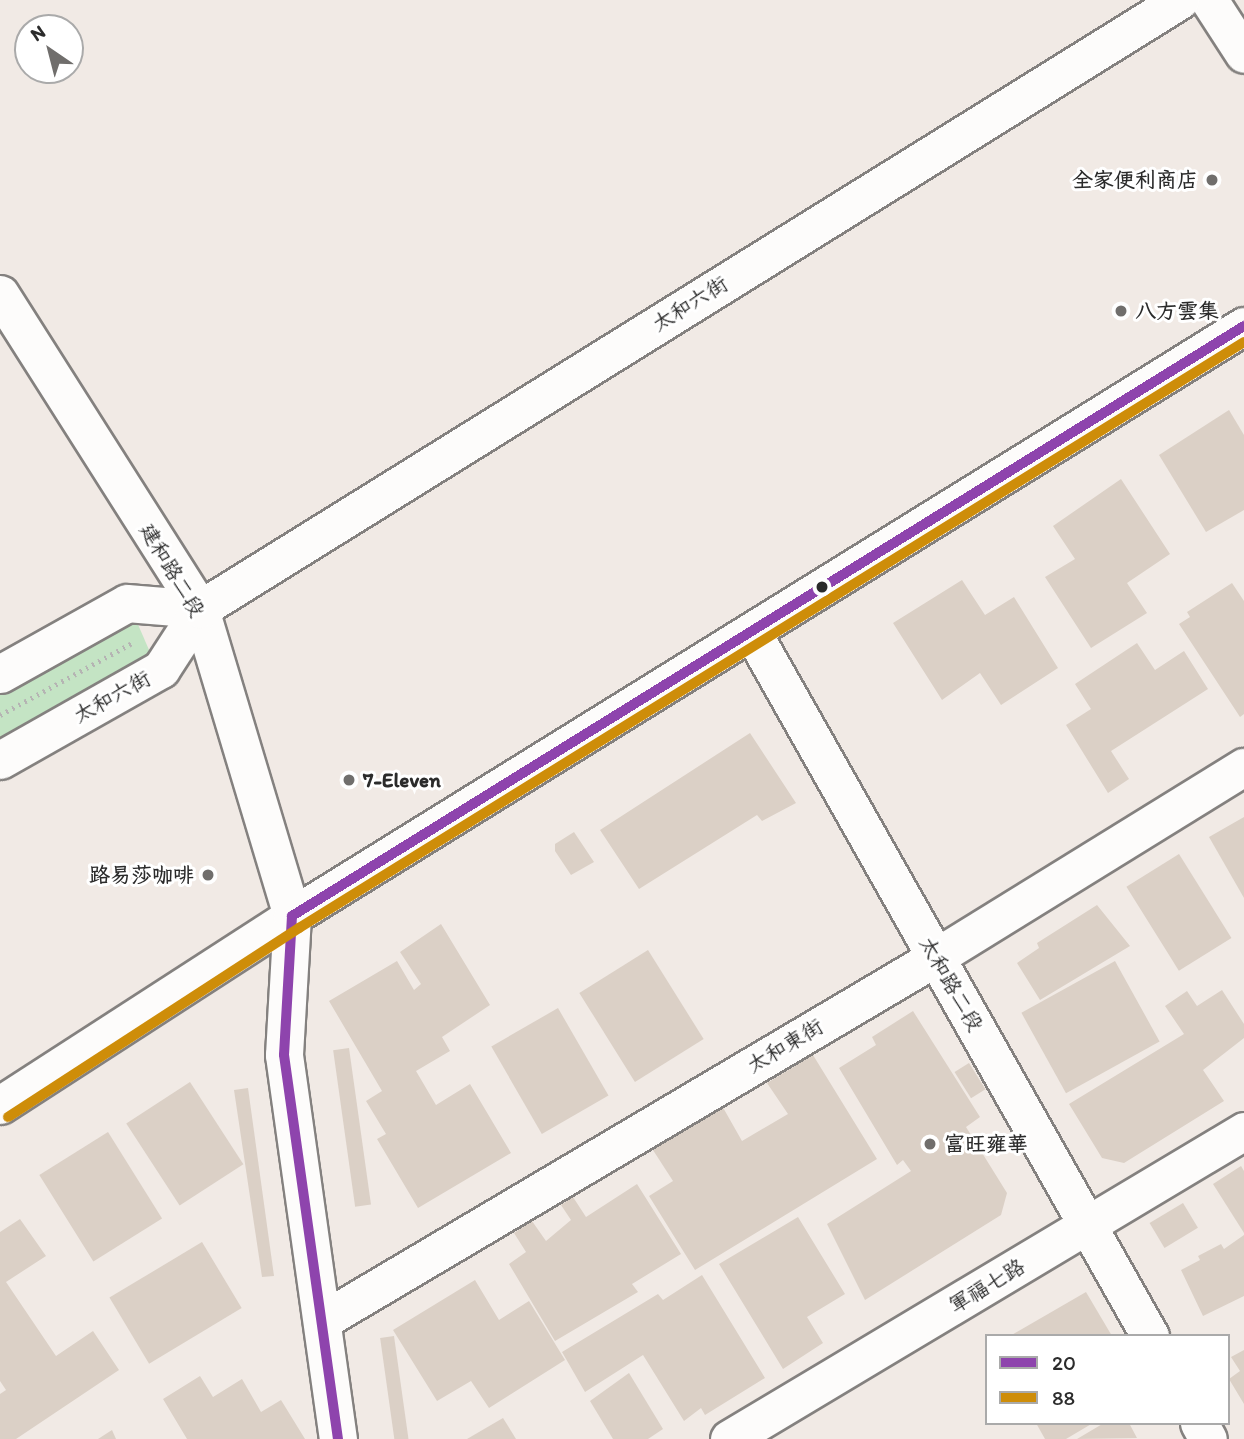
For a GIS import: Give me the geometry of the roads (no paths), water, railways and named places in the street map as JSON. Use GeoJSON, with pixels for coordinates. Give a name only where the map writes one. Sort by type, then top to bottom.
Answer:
{"type":"FeatureCollection","features":[{"type":"Feature","properties":{"kind":"street","name":"太和六街"},"geometry":{"type":"LineString","coordinates":[[0,760],[161,669],[200,609],[1180,0]]}},
{"type":"Feature","properties":{"kind":"street"},"geometry":{"type":"LineString","coordinates":[[1209,0],[1244,54]]}},
{"type":"Feature","properties":{"kind":"street","name":"建和路二段"},"geometry":{"type":"LineString","coordinates":[[7,318],[200,609],[292,916],[284,1055],[338,1439]]}},
{"type":"Feature","properties":{"kind":"street"},"geometry":{"type":"LineString","coordinates":[[0,1105],[292,916],[1244,326]]}},
{"type":"Feature","properties":{"kind":"street"},"geometry":{"type":"LineString","coordinates":[[0,674],[128,603],[200,609]]}},
{"type":"Feature","properties":{"kind":"street","name":"太和路二段"},"geometry":{"type":"LineString","coordinates":[[752,632],[1149,1334]]}},
{"type":"Feature","properties":{"kind":"street","name":"太和東街"},"geometry":{"type":"LineString","coordinates":[[323,1320],[936,957],[1244,767]]}},
{"type":"Feature","properties":{"kind":"street","name":"軍福七路"},"geometry":{"type":"LineString","coordinates":[[729,1439],[1244,1131]]}},
{"type":"Feature","properties":{"kind":"place","name":"全家便利商店"},"geometry":{"type":"Point","coordinates":[1212,180]}},
{"type":"Feature","properties":{"kind":"place","name":"八方雲集"},"geometry":{"type":"Point","coordinates":[1121,311]}},
{"type":"Feature","properties":{"kind":"place","name":"7-Eleven"},"geometry":{"type":"Point","coordinates":[349,780]}},
{"type":"Feature","properties":{"kind":"place","name":"路易莎咖啡"},"geometry":{"type":"Point","coordinates":[208,875]}},
{"type":"Feature","properties":{"kind":"place","name":"富旺雍華"},"geometry":{"type":"Point","coordinates":[930,1144]}}]}
